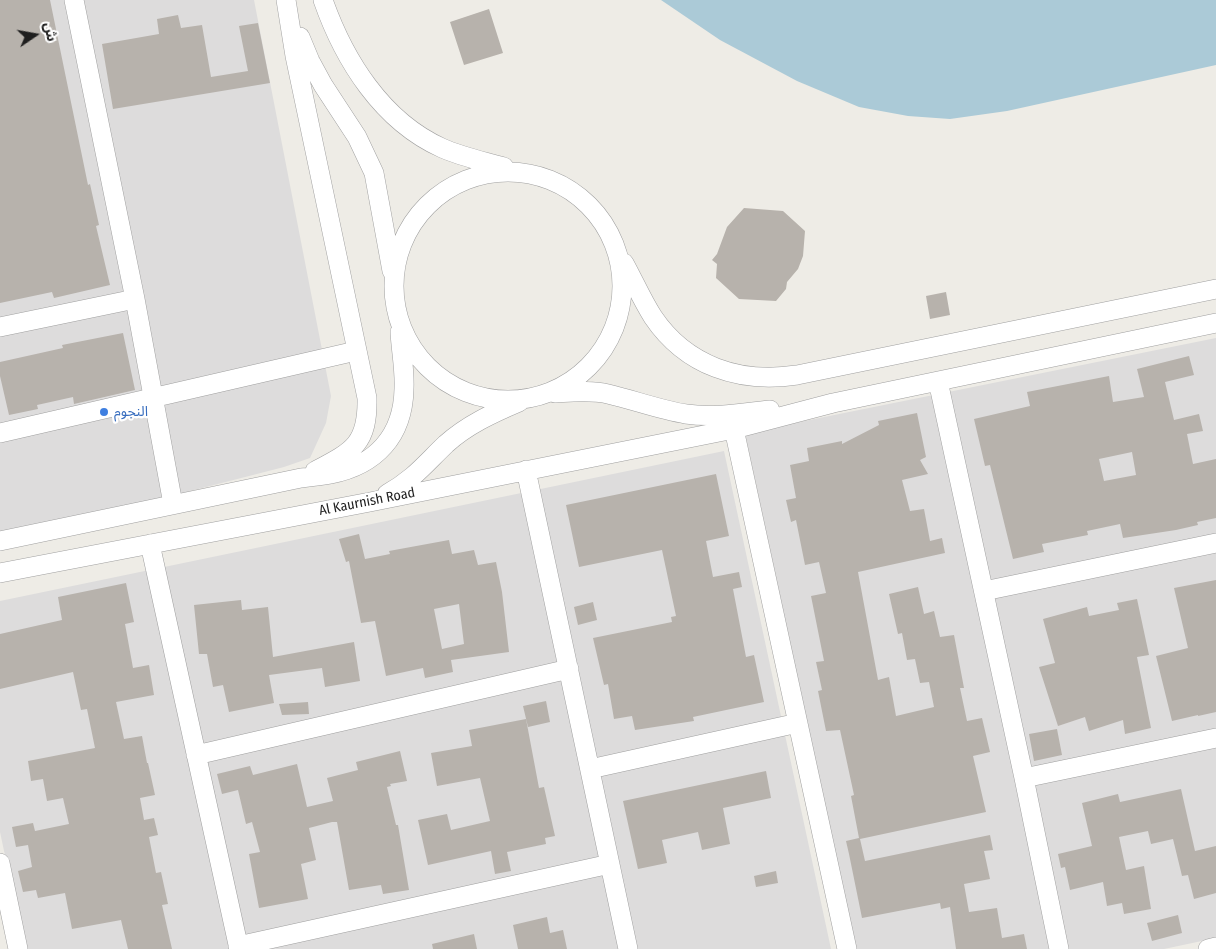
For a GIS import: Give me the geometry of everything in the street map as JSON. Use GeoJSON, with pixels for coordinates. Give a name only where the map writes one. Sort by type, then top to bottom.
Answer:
{"type":"FeatureCollection","features":[{"type":"Feature","properties":{"kind":"street"},"geometry":{"type":"LineString","coordinates":[[74,0],[135,300],[173,504]]}},
{"type":"Feature","properties":{"kind":"street"},"geometry":{"type":"LineString","coordinates":[[0,541],[301,478],[331,474],[363,463],[380,452],[393,434],[400,420],[404,388],[394,281],[374,173],[357,137],[323,85],[310,61],[287,0]]}},
{"type":"Feature","properties":{"kind":"street"},"geometry":{"type":"LineString","coordinates":[[287,0],[295,56],[367,398],[367,413],[361,438],[354,448],[343,456],[301,478]]}},
{"type":"Feature","properties":{"kind":"street"},"geometry":{"type":"LineString","coordinates":[[323,0],[352,63],[369,88],[403,125],[442,148],[554,180],[582,198],[604,222],[653,316],[664,330],[680,346],[708,365],[726,372],[763,378],[797,375],[1216,289]]}},
{"type":"Feature","properties":{"kind":"street"},"geometry":{"type":"LineString","coordinates":[[394,281],[402,244],[421,211],[450,187],[485,173],[522,172]]}},
{"type":"Feature","properties":{"kind":"street"},"geometry":{"type":"LineString","coordinates":[[552,393],[581,376],[604,350],[618,319],[623,286],[618,252]]}},
{"type":"Feature","properties":{"kind":"street"},"geometry":{"type":"LineString","coordinates":[[0,327],[135,300]]}},
{"type":"Feature","properties":{"kind":"street"},"geometry":{"type":"LineString","coordinates":[[399,320],[414,351],[436,376],[465,393],[491,399],[525,400]]}},
{"type":"Feature","properties":{"kind":"street"},"geometry":{"type":"LineString","coordinates":[[370,502],[388,494],[412,479],[446,444],[464,430],[500,410],[525,400],[552,393],[590,391],[683,414],[699,416],[724,415],[832,403],[1216,324]]}},
{"type":"Feature","properties":{"kind":"street"},"geometry":{"type":"LineString","coordinates":[[0,433],[356,351]]}},
{"type":"Feature","properties":{"kind":"street"},"geometry":{"type":"LineString","coordinates":[[938,381],[1059,949]]}},
{"type":"Feature","properties":{"kind":"street","name":"Al Kaurnish Road"},"geometry":{"type":"LineString","coordinates":[[0,573],[370,502],[734,429],[832,403]]}},
{"type":"Feature","properties":{"kind":"street"},"geometry":{"type":"LineString","coordinates":[[734,429],[847,949]]}},
{"type":"Feature","properties":{"kind":"street"},"geometry":{"type":"LineString","coordinates":[[526,470],[628,949]]}},
{"type":"Feature","properties":{"kind":"street"},"geometry":{"type":"LineString","coordinates":[[984,591],[1216,542]]}},
{"type":"Feature","properties":{"kind":"street"},"geometry":{"type":"LineString","coordinates":[[150,544],[239,947],[610,864]]}},
{"type":"Feature","properties":{"kind":"street"},"geometry":{"type":"LineString","coordinates":[[196,755],[569,669]]}},
{"type":"Feature","properties":{"kind":"street"},"geometry":{"type":"LineString","coordinates":[[590,769],[798,723]]}},
{"type":"Feature","properties":{"kind":"street"},"geometry":{"type":"LineString","coordinates":[[1024,778],[1216,738]]}},
{"type":"Feature","properties":{"kind":"street"},"geometry":{"type":"LineString","coordinates":[[0,863],[18,949]]}},
{"type":"Feature","properties":{"kind":"street"},"geometry":{"type":"LineString","coordinates":[[1208,949],[1216,947]]}},
{"type":"Feature","properties":{"kind":"shaded area"},"geometry":{"type":"Polygon","coordinates":[[[0,0],[254,0],[331,396],[326,423],[310,458],[284,467],[175,495],[0,533],[0,0]]]}},
{"type":"Feature","properties":{"kind":"shaded area"},"geometry":{"type":"Polygon","coordinates":[[[1216,338],[1216,938],[1164,949],[856,949],[745,433],[1216,338]]]}},
{"type":"Feature","properties":{"kind":"shaded area"},"geometry":{"type":"Polygon","coordinates":[[[724,451],[831,949],[25,949],[0,832],[0,601],[724,451]]]}},
{"type":"Feature","properties":{"kind":"water"},"geometry":{"type":"Polygon","coordinates":[[[661,0],[1216,0],[1216,65],[1007,111],[950,119],[908,116],[859,107],[797,81],[720,40],[661,0]]]}},
{"type":"Feature","properties":{"kind":"building"},"geometry":{"type":"Polygon","coordinates":[[[0,0],[50,0],[88,185],[90,184],[99,225],[96,226],[110,285],[54,298],[52,292],[0,303],[0,0]]]}},
{"type":"Feature","properties":{"kind":"building"},"geometry":{"type":"Polygon","coordinates":[[[489,9],[503,53],[464,65],[450,22],[489,9]]]}},
{"type":"Feature","properties":{"kind":"building"},"geometry":{"type":"Polygon","coordinates":[[[178,15],[181,28],[202,25],[211,77],[248,71],[239,26],[258,23],[270,83],[113,109],[102,44],[159,34],[157,19],[178,15]]]}},
{"type":"Feature","properties":{"kind":"building"},"geometry":{"type":"Polygon","coordinates":[[[744,208],[783,211],[805,231],[803,256],[798,269],[787,282],[786,289],[776,301],[739,299],[716,278],[717,264],[712,260],[717,254],[727,227],[744,208]]]}},
{"type":"Feature","properties":{"kind":"building"},"geometry":{"type":"Polygon","coordinates":[[[946,292],[950,315],[930,319],[926,296],[946,292]]]}},
{"type":"Feature","properties":{"kind":"building"},"geometry":{"type":"Polygon","coordinates":[[[123,333],[135,390],[74,404],[73,397],[37,405],[38,409],[9,415],[0,376],[0,362],[63,348],[62,345],[123,333]]]}},
{"type":"Feature","properties":{"kind":"building"},"geometry":{"type":"Polygon","coordinates":[[[1189,356],[1194,375],[1165,382],[1174,420],[1199,414],[1203,431],[1187,434],[1193,464],[1216,459],[1216,518],[1197,522],[1198,525],[1176,530],[1123,538],[1120,524],[1087,531],[1088,535],[1042,544],[1044,552],[1013,559],[990,465],[985,466],[974,419],[1030,406],[1027,392],[1109,376],[1113,402],[1144,397],[1137,369],[1189,356]],[[1132,452],[1099,459],[1104,481],[1136,475],[1132,452]]]}},
{"type":"Feature","properties":{"kind":"building"},"geometry":{"type":"Polygon","coordinates":[[[917,413],[926,457],[920,460],[928,474],[902,480],[910,511],[924,509],[930,541],[942,538],[945,553],[858,572],[878,680],[889,677],[896,716],[934,707],[929,682],[920,683],[915,659],[907,660],[902,633],[898,634],[889,594],[918,587],[924,614],[934,611],[940,637],[954,635],[964,688],[960,688],[967,721],[982,718],[990,752],[973,756],[986,812],[860,839],[865,861],[990,835],[993,850],[984,851],[990,879],[964,884],[969,912],[997,908],[1002,938],[1024,934],[1027,949],[956,949],[950,907],[941,909],[940,903],[862,918],[846,841],[859,838],[851,796],[854,795],[840,730],[826,731],[818,691],[822,690],[816,662],[824,661],[811,596],[826,593],[819,562],[805,565],[796,520],[791,522],[786,500],[796,498],[790,465],[809,461],[807,448],[842,441],[842,444],[879,425],[878,421],[917,413]]]}},
{"type":"Feature","properties":{"kind":"building"},"geometry":{"type":"Polygon","coordinates":[[[716,474],[729,536],[706,541],[713,577],[739,572],[742,587],[733,589],[746,657],[754,655],[764,702],[693,717],[694,721],[635,730],[632,716],[614,719],[608,684],[604,685],[593,638],[672,622],[671,617],[676,616],[662,550],[579,567],[566,505],[716,474]]]}},
{"type":"Feature","properties":{"kind":"building"},"geometry":{"type":"Polygon","coordinates":[[[359,534],[365,559],[390,554],[389,551],[449,540],[452,554],[474,550],[478,565],[496,562],[502,592],[509,652],[451,660],[453,672],[425,678],[423,668],[386,676],[375,621],[361,623],[349,561],[346,562],[339,539],[359,534]],[[459,604],[434,609],[442,649],[464,644],[459,604]]]}},
{"type":"Feature","properties":{"kind":"building"},"geometry":{"type":"Polygon","coordinates":[[[1216,580],[1216,712],[1172,721],[1156,656],[1188,648],[1174,588],[1216,580]]]}},
{"type":"Feature","properties":{"kind":"building"},"geometry":{"type":"Polygon","coordinates":[[[126,583],[134,622],[125,624],[133,668],[149,665],[154,695],[116,702],[124,739],[142,736],[155,795],[140,798],[144,820],[154,818],[158,835],[149,837],[156,873],[161,872],[168,904],[162,905],[172,949],[128,949],[121,920],[72,929],[65,893],[38,898],[36,890],[23,892],[18,871],[32,867],[28,845],[16,847],[12,827],[33,823],[35,831],[69,824],[63,798],[47,801],[43,779],[31,781],[28,761],[95,748],[87,709],[81,710],[73,672],[0,689],[0,634],[62,620],[58,597],[126,583]]]}},
{"type":"Feature","properties":{"kind":"building"},"geometry":{"type":"Polygon","coordinates":[[[1137,599],[1149,655],[1137,657],[1151,728],[1125,734],[1123,720],[1089,731],[1085,717],[1058,726],[1039,667],[1055,663],[1043,619],[1087,607],[1089,616],[1119,610],[1117,603],[1137,599]]]}},
{"type":"Feature","properties":{"kind":"building"},"geometry":{"type":"Polygon","coordinates":[[[241,600],[242,610],[268,607],[273,657],[354,642],[360,681],[325,687],[322,668],[269,675],[274,703],[229,712],[223,685],[213,687],[207,654],[199,654],[194,605],[241,600]]]}},
{"type":"Feature","properties":{"kind":"building"},"geometry":{"type":"Polygon","coordinates":[[[593,602],[597,620],[578,625],[574,607],[593,602]]]}},
{"type":"Feature","properties":{"kind":"building"},"geometry":{"type":"Polygon","coordinates":[[[546,701],[550,722],[528,727],[523,706],[546,701]]]}},
{"type":"Feature","properties":{"kind":"building"},"geometry":{"type":"Polygon","coordinates":[[[308,702],[309,714],[282,715],[279,704],[308,702]]]}},
{"type":"Feature","properties":{"kind":"building"},"geometry":{"type":"Polygon","coordinates":[[[526,719],[539,788],[544,787],[555,836],[545,838],[546,844],[507,852],[511,871],[495,874],[491,851],[428,865],[418,820],[447,814],[451,830],[490,821],[480,778],[437,786],[431,753],[472,746],[469,730],[526,719]]]}},
{"type":"Feature","properties":{"kind":"building"},"geometry":{"type":"Polygon","coordinates":[[[1057,729],[1062,755],[1034,761],[1029,734],[1057,729]]]}},
{"type":"Feature","properties":{"kind":"building"},"geometry":{"type":"Polygon","coordinates":[[[400,751],[407,781],[390,784],[391,786],[387,787],[396,825],[398,825],[409,890],[383,894],[381,885],[349,890],[337,822],[332,822],[309,828],[316,860],[301,864],[308,899],[259,908],[249,854],[260,852],[252,822],[246,824],[238,790],[222,794],[217,774],[250,766],[253,775],[297,764],[307,807],[333,801],[327,778],[358,770],[356,762],[400,751]]]}},
{"type":"Feature","properties":{"kind":"building"},"geometry":{"type":"Polygon","coordinates":[[[766,771],[771,798],[723,808],[730,844],[702,850],[698,832],[662,840],[667,863],[638,869],[623,801],[766,771]]]}},
{"type":"Feature","properties":{"kind":"building"},"geometry":{"type":"Polygon","coordinates":[[[1181,789],[1195,851],[1216,846],[1216,893],[1194,899],[1188,875],[1182,876],[1173,839],[1151,844],[1148,831],[1119,837],[1126,870],[1144,866],[1151,909],[1124,914],[1122,903],[1107,906],[1103,882],[1070,890],[1065,867],[1061,868],[1058,854],[1092,846],[1082,803],[1118,794],[1120,802],[1181,789]]]}},
{"type":"Feature","properties":{"kind":"building"},"geometry":{"type":"Polygon","coordinates":[[[776,871],[778,883],[756,887],[754,876],[776,871]]]}},
{"type":"Feature","properties":{"kind":"building"},"geometry":{"type":"Polygon","coordinates":[[[1178,915],[1182,933],[1152,941],[1147,923],[1178,915]]]}},
{"type":"Feature","properties":{"kind":"building"},"geometry":{"type":"Polygon","coordinates":[[[547,917],[550,933],[563,930],[567,949],[518,949],[513,925],[547,917]]]}},
{"type":"Feature","properties":{"kind":"building"},"geometry":{"type":"Polygon","coordinates":[[[474,934],[477,949],[433,949],[432,944],[474,934]]]}},
{"type":"Feature","properties":{"kind":"place","name":"النجوم"},"geometry":{"type":"Point","coordinates":[104,412]}}]}
